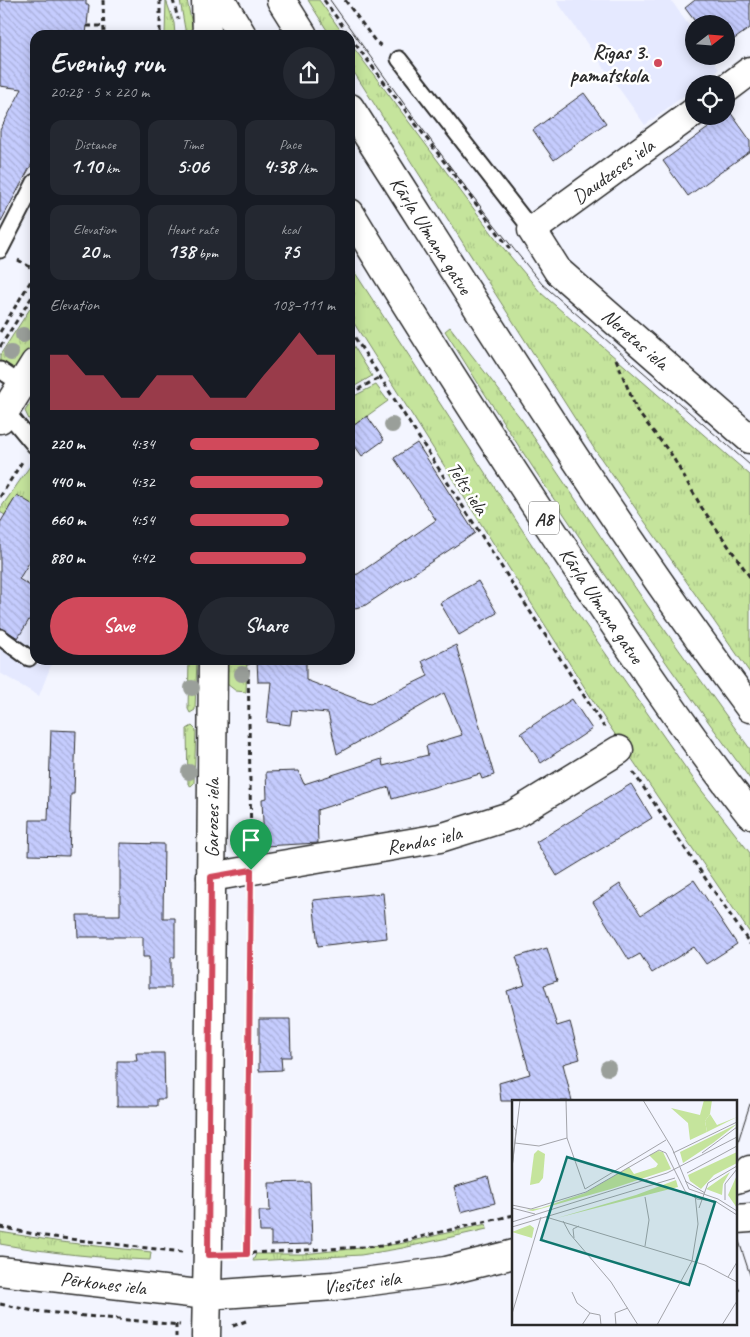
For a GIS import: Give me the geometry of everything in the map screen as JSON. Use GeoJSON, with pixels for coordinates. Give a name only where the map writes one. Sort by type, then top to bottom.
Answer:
{"type":"FeatureCollection","features":[{"type":"Feature","properties":{"kind":"main road"},"geometry":{"type":"LineString","coordinates":[[206,0],[208,30]]}},
{"type":"Feature","properties":{"kind":"main road"},"geometry":{"type":"LineString","coordinates":[[222,0],[239,30]]}},
{"type":"Feature","properties":{"kind":"main road"},"geometry":{"type":"LineString","coordinates":[[281,0],[301,30]]}},
{"type":"Feature","properties":{"kind":"main road"},"geometry":{"type":"LineString","coordinates":[[735,82],[750,71]]}},
{"type":"Feature","properties":{"kind":"main road","name":"Kārļa Ulmaņa gatve"},"geometry":{"type":"LineString","coordinates":[[355,116],[520,374],[631,541],[750,708]]}},
{"type":"Feature","properties":{"kind":"main road","name":"Daudzeses iela"},"geometry":{"type":"LineString","coordinates":[[532,230],[685,119]]}},
{"type":"Feature","properties":{"kind":"main road","name":"Kārļa Ulmaņa gatve"},"geometry":{"type":"LineString","coordinates":[[355,221],[429,344],[618,631],[708,761],[750,814]]}},
{"type":"Feature","properties":{"kind":"main road","name":"Neretas iela"},"geometry":{"type":"LineString","coordinates":[[532,230],[558,271],[750,439]]}},
{"type":"Feature","properties":{"kind":"main road"},"geometry":{"type":"LineString","coordinates":[[3,414],[19,372]]}},
{"type":"Feature","properties":{"kind":"main road","name":"Garozes iela"},"geometry":{"type":"LineString","coordinates":[[206,1332],[213,665]]}},
{"type":"Feature","properties":{"kind":"main road","name":"Rendas iela"},"geometry":{"type":"LineString","coordinates":[[211,877],[440,838],[514,815],[619,750]]}},
{"type":"Feature","properties":{"kind":"main road"},"geometry":{"type":"LineString","coordinates":[[738,1178],[743,1177],[750,1170]]}},
{"type":"Feature","properties":{"kind":"main road","name":"Viesītes iela"},"geometry":{"type":"LineString","coordinates":[[207,1294],[334,1286],[446,1271],[512,1254]]}},
{"type":"Feature","properties":{"kind":"main road","name":"Pērkones iela"},"geometry":{"type":"LineString","coordinates":[[0,1271],[207,1294]]}},
{"type":"Feature","properties":{"kind":"lane"},"geometry":{"type":"LineString","coordinates":[[399,59],[532,230]]}},
{"type":"Feature","properties":{"kind":"lane"},"geometry":{"type":"LineString","coordinates":[[0,250],[30,192]]}},
{"type":"Feature","properties":{"kind":"lane"},"geometry":{"type":"LineString","coordinates":[[3,414],[30,441]]}},
{"type":"Feature","properties":{"kind":"lane"},"geometry":{"type":"LineString","coordinates":[[0,638],[28,658]]}},
{"type":"Feature","properties":{"kind":"path"},"geometry":{"type":"LineString","coordinates":[[103,30],[104,0]]}},
{"type":"Feature","properties":{"kind":"path"},"geometry":{"type":"LineString","coordinates":[[160,0],[160,30]]}},
{"type":"Feature","properties":{"kind":"path"},"geometry":{"type":"LineString","coordinates":[[324,0],[345,30]]}},
{"type":"Feature","properties":{"kind":"path"},"geometry":{"type":"LineString","coordinates":[[345,0],[376,41],[399,59]]}},
{"type":"Feature","properties":{"kind":"path"},"geometry":{"type":"LineString","coordinates":[[87,26],[103,26]]}},
{"type":"Feature","properties":{"kind":"path"},"geometry":{"type":"LineString","coordinates":[[0,332],[30,282]]}},
{"type":"Feature","properties":{"kind":"path"},"geometry":{"type":"LineString","coordinates":[[0,347],[30,300]]}},
{"type":"Feature","properties":{"kind":"path","name":"Telts iela"},"geometry":{"type":"LineString","coordinates":[[355,338],[532,615]]}},
{"type":"Feature","properties":{"kind":"path"},"geometry":{"type":"LineString","coordinates":[[355,391],[380,377]]}},
{"type":"Feature","properties":{"kind":"path"},"geometry":{"type":"LineString","coordinates":[[0,497],[30,451]]}},
{"type":"Feature","properties":{"kind":"path"},"geometry":{"type":"LineString","coordinates":[[247,1254],[251,870],[248,665]]}},
{"type":"Feature","properties":{"kind":"path"},"geometry":{"type":"LineString","coordinates":[[698,868],[750,944]]}},
{"type":"Feature","properties":{"kind":"path"},"geometry":{"type":"LineString","coordinates":[[0,1227],[44,1236],[208,1255],[381,1246],[512,1215]]}},
{"type":"Feature","properties":{"kind":"path"},"geometry":{"type":"LineString","coordinates":[[0,1304],[34,1311],[176,1324],[206,1332]]}},
{"type":"Feature","properties":{"kind":"path"},"geometry":{"type":"LineString","coordinates":[[176,1324],[176,1337]]}},
{"type":"Feature","properties":{"kind":"shaded area","name":"Rīgas 3. pamatskola"},"geometry":{"type":"Polygon","coordinates":[[[556,0],[671,0],[685,20],[685,65],[716,65],[719,69],[711,75],[685,75],[685,95],[645,125],[556,0]]]}},
{"type":"Feature","properties":{"kind":"shaded area"},"geometry":{"type":"Polygon","coordinates":[[[30,461],[30,665],[51,665],[39,696],[0,673],[0,509],[30,461]]]}},
{"type":"Feature","properties":{"kind":"green space"},"geometry":{"type":"Polygon","coordinates":[[[166,0],[175,30],[165,30],[166,0]]]}},
{"type":"Feature","properties":{"kind":"green space"},"geometry":{"type":"Polygon","coordinates":[[[180,0],[187,0],[193,30],[185,30],[180,0]]]}},
{"type":"Feature","properties":{"kind":"green space"},"geometry":{"type":"Polygon","coordinates":[[[308,0],[319,0],[340,30],[327,30],[308,0]]]}},
{"type":"Feature","properties":{"kind":"green space"},"geometry":{"type":"Polygon","coordinates":[[[355,50],[500,244],[541,293],[750,475],[750,673],[595,450],[355,74],[355,50]]]}},
{"type":"Feature","properties":{"kind":"green space"},"geometry":{"type":"Polygon","coordinates":[[[355,273],[562,591],[699,787],[750,853],[750,933],[604,718],[355,325],[355,273]]]}},
{"type":"Feature","properties":{"kind":"green space"},"geometry":{"type":"Polygon","coordinates":[[[30,309],[30,349],[16,372],[0,362],[0,355],[30,309]]]}},
{"type":"Feature","properties":{"kind":"green space"},"geometry":{"type":"Polygon","coordinates":[[[450,327],[522,420],[647,605],[750,749],[750,779],[671,669],[555,501],[445,331],[450,327]]]}},
{"type":"Feature","properties":{"kind":"green space"},"geometry":{"type":"Polygon","coordinates":[[[355,348],[372,376],[355,386],[355,348]]]}},
{"type":"Feature","properties":{"kind":"green space"},"geometry":{"type":"Polygon","coordinates":[[[376,385],[388,401],[355,424],[355,396],[376,385]]]}},
{"type":"Feature","properties":{"kind":"green space"},"geometry":{"type":"Polygon","coordinates":[[[30,404],[30,422],[25,411],[30,404]]]}},
{"type":"Feature","properties":{"kind":"green space"},"geometry":{"type":"Polygon","coordinates":[[[30,466],[30,504],[16,497],[5,515],[0,512],[0,509],[30,466]]]}},
{"type":"Feature","properties":{"kind":"green space"},"geometry":{"type":"Polygon","coordinates":[[[189,665],[197,665],[195,710],[190,713],[188,709],[189,665]]]}},
{"type":"Feature","properties":{"kind":"green space"},"geometry":{"type":"Polygon","coordinates":[[[227,665],[247,665],[246,692],[236,691],[227,684],[227,665]]]}},
{"type":"Feature","properties":{"kind":"green space"},"geometry":{"type":"Polygon","coordinates":[[[192,726],[196,730],[194,783],[191,786],[188,784],[187,729],[192,726]]]}},
{"type":"Feature","properties":{"kind":"green space"},"geometry":{"type":"Polygon","coordinates":[[[486,1224],[487,1229],[403,1248],[361,1255],[253,1261],[256,1254],[303,1254],[399,1244],[486,1224]]]}},
{"type":"Feature","properties":{"kind":"green space"},"geometry":{"type":"Polygon","coordinates":[[[0,1232],[61,1242],[151,1252],[150,1260],[75,1255],[0,1244],[0,1232]]]}},
{"type":"Feature","properties":{"kind":"building"},"geometry":{"type":"Polygon","coordinates":[[[0,0],[86,0],[86,5],[89,5],[86,30],[30,30],[30,167],[0,223],[0,130],[22,89],[0,86],[0,0]]]}},
{"type":"Feature","properties":{"kind":"building"},"geometry":{"type":"Polygon","coordinates":[[[695,0],[750,0],[750,28],[735,39],[735,15],[690,15],[685,8],[695,0]]]}},
{"type":"Feature","properties":{"kind":"building"},"geometry":{"type":"Polygon","coordinates":[[[584,93],[606,123],[554,160],[533,130],[584,93]]]}},
{"type":"Feature","properties":{"kind":"building"},"geometry":{"type":"Polygon","coordinates":[[[735,119],[750,140],[750,151],[688,196],[663,161],[712,125],[735,125],[735,119]]]}},
{"type":"Feature","properties":{"kind":"building"},"geometry":{"type":"Polygon","coordinates":[[[367,416],[384,440],[362,456],[355,446],[355,424],[367,416]]]}},
{"type":"Feature","properties":{"kind":"building"},"geometry":{"type":"Polygon","coordinates":[[[417,443],[475,533],[364,606],[355,608],[355,574],[436,520],[394,458],[417,443]]]}},
{"type":"Feature","properties":{"kind":"building"},"geometry":{"type":"Polygon","coordinates":[[[17,495],[30,503],[30,561],[19,579],[30,586],[30,618],[18,638],[0,627],[0,523],[17,495]]]}},
{"type":"Feature","properties":{"kind":"building"},"geometry":{"type":"Polygon","coordinates":[[[478,581],[497,613],[459,635],[440,603],[478,581]]]}},
{"type":"Feature","properties":{"kind":"building"},"geometry":{"type":"Polygon","coordinates":[[[456,645],[494,775],[482,779],[480,774],[392,799],[389,787],[317,810],[318,843],[264,846],[262,799],[267,798],[266,772],[298,771],[304,784],[382,759],[383,766],[428,755],[426,746],[462,735],[444,693],[337,754],[328,713],[292,710],[290,725],[267,722],[271,682],[258,682],[257,665],[306,665],[306,680],[370,704],[428,676],[422,661],[456,645]]]}},
{"type":"Feature","properties":{"kind":"building"},"geometry":{"type":"Polygon","coordinates":[[[572,699],[592,729],[541,763],[521,733],[572,699]]]}},
{"type":"Feature","properties":{"kind":"building"},"geometry":{"type":"Polygon","coordinates":[[[51,730],[76,731],[74,794],[71,794],[69,856],[29,855],[30,820],[48,820],[51,730]]]}},
{"type":"Feature","properties":{"kind":"building"},"geometry":{"type":"Polygon","coordinates":[[[631,784],[652,818],[557,876],[536,842],[631,784]]]}},
{"type":"Feature","properties":{"kind":"building"},"geometry":{"type":"Polygon","coordinates":[[[120,843],[164,844],[163,918],[175,918],[175,957],[171,957],[171,988],[149,988],[149,957],[143,957],[143,937],[78,937],[77,915],[120,915],[120,843]]]}},
{"type":"Feature","properties":{"kind":"building"},"geometry":{"type":"Polygon","coordinates":[[[694,880],[737,944],[706,964],[694,947],[652,973],[640,954],[629,960],[593,902],[620,884],[641,915],[694,880]]]}},
{"type":"Feature","properties":{"kind":"building"},"geometry":{"type":"Polygon","coordinates":[[[383,893],[387,938],[318,946],[313,900],[383,893]]]}},
{"type":"Feature","properties":{"kind":"building"},"geometry":{"type":"Polygon","coordinates":[[[547,948],[557,981],[544,985],[557,1026],[570,1022],[580,1059],[563,1064],[572,1100],[501,1101],[499,1083],[530,1074],[507,991],[525,985],[516,957],[547,948]]]}},
{"type":"Feature","properties":{"kind":"building"},"geometry":{"type":"Polygon","coordinates":[[[259,1019],[290,1019],[291,1057],[281,1057],[282,1070],[259,1071],[259,1019]]]}},
{"type":"Feature","properties":{"kind":"building"},"geometry":{"type":"Polygon","coordinates":[[[136,1053],[164,1053],[165,1099],[157,1099],[157,1106],[117,1106],[117,1061],[137,1061],[136,1053]]]}},
{"type":"Feature","properties":{"kind":"building"},"geometry":{"type":"Polygon","coordinates":[[[488,1177],[495,1203],[461,1212],[454,1187],[488,1177]]]}},
{"type":"Feature","properties":{"kind":"building"},"geometry":{"type":"Polygon","coordinates":[[[310,1182],[312,1244],[271,1245],[271,1232],[260,1232],[259,1211],[270,1211],[269,1183],[310,1182]]]}},
{"type":"Feature","properties":{"kind":"tram line"},"geometry":{"type":"LineString","coordinates":[[330,0],[351,30]]}},
{"type":"Feature","properties":{"kind":"tram line"},"geometry":{"type":"LineString","coordinates":[[355,35],[460,179],[542,284],[750,465]]}},
{"type":"Feature","properties":{"kind":"tram line"},"geometry":{"type":"LineString","coordinates":[[738,1142],[750,1104]]}},
{"type":"Feature","properties":{"kind":"tram line"},"geometry":{"type":"LineString","coordinates":[[738,1238],[750,1275]]}},
{"type":"Feature","properties":{"kind":"place","name":"Rīgas 3. pamatskola"},"geometry":{"type":"Point","coordinates":[658,63]}},
{"type":"Feature","properties":{"kind":"route"},"geometry":{"type":"LineString","coordinates":[[251,870],[247,1254],[208,1255],[211,877],[251,870]]}}]}
